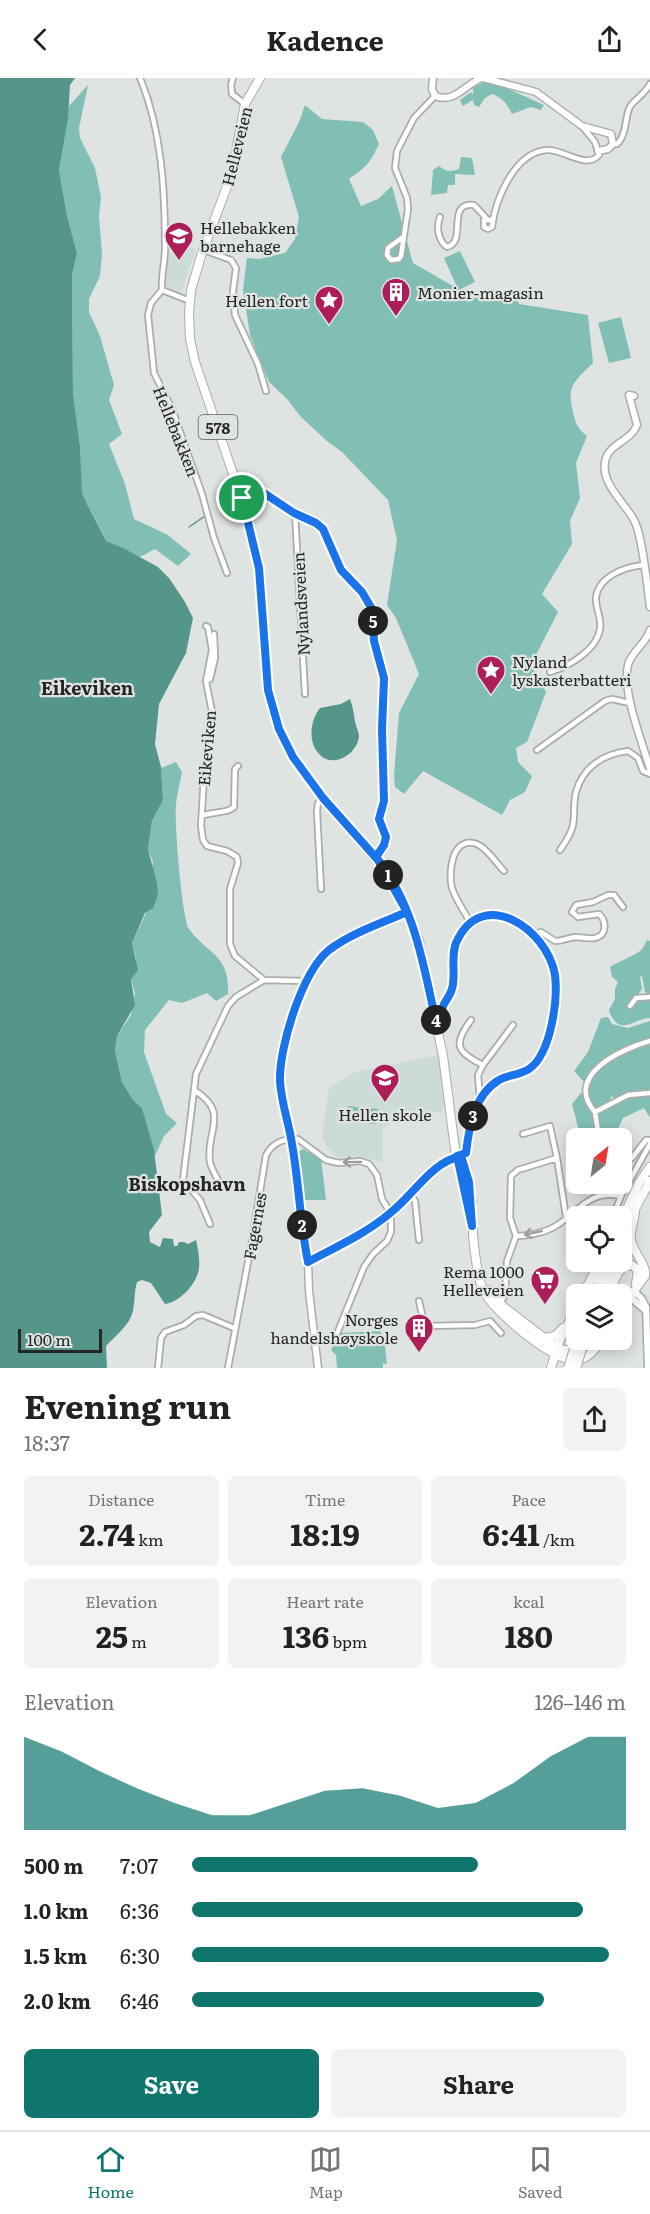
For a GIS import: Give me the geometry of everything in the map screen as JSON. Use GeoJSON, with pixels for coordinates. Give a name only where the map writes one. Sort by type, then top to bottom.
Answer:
{"type":"FeatureCollection","features":[{"type":"Feature","properties":{"kind":"main road","name":"Helleveien"},"geometry":{"type":"LineString","coordinates":[[260,78],[245,104],[232,173],[191,290],[190,339],[195,362],[242,498],[259,568],[268,690],[275,715],[293,757],[323,798],[376,857],[391,880],[419,941],[437,1027],[483,1289],[515,1325],[556,1352]]}},
{"type":"Feature","properties":{"kind":"main road"},"geometry":{"type":"LineString","coordinates":[[628,1206],[650,1167]]}},
{"type":"Feature","properties":{"kind":"main road"},"geometry":{"type":"LineString","coordinates":[[632,1215],[650,1181]]}},
{"type":"Feature","properties":{"kind":"main road"},"geometry":{"type":"LineString","coordinates":[[632,1294],[645,1276],[645,1271],[631,1240],[636,1218],[635,1207]]}},
{"type":"Feature","properties":{"kind":"main road"},"geometry":{"type":"LineString","coordinates":[[613,1284],[620,1269],[627,1265],[636,1267],[638,1270],[632,1294]]}},
{"type":"Feature","properties":{"kind":"main road","name":"Helleveien"},"geometry":{"type":"LineString","coordinates":[[498,1305],[544,1338],[556,1352]]}},
{"type":"Feature","properties":{"kind":"main road"},"geometry":{"type":"LineString","coordinates":[[544,1338],[555,1336],[566,1327]]}},
{"type":"Feature","properties":{"kind":"main road"},"geometry":{"type":"LineString","coordinates":[[551,1368],[566,1328]]}},
{"type":"Feature","properties":{"kind":"main road"},"geometry":{"type":"LineString","coordinates":[[568,1368],[578,1350]]}},
{"type":"Feature","properties":{"kind":"main road"},"geometry":{"type":"LineString","coordinates":[[556,1352],[579,1350]]}},
{"type":"Feature","properties":{"kind":"main road"},"geometry":{"type":"LineString","coordinates":[[576,1368],[581,1350]]}},
{"type":"Feature","properties":{"kind":"main road"},"geometry":{"type":"LineString","coordinates":[[556,1352],[577,1360],[593,1350]]}},
{"type":"Feature","properties":{"kind":"street","name":"Hellebakken"},"geometry":{"type":"LineString","coordinates":[[140,78],[155,122],[162,176],[165,250],[162,290],[151,303],[148,315],[154,373],[172,409],[227,573]]}},
{"type":"Feature","properties":{"kind":"street"},"geometry":{"type":"LineString","coordinates":[[233,78],[232,94],[245,104]]}},
{"type":"Feature","properties":{"kind":"street"},"geometry":{"type":"LineString","coordinates":[[433,78],[432,89],[435,96]]}},
{"type":"Feature","properties":{"kind":"street"},"geometry":{"type":"LineString","coordinates":[[435,96],[447,99],[453,97],[483,78],[536,92],[582,126],[595,142],[598,151],[597,158],[589,161],[553,150],[544,150],[530,155],[502,188],[489,219],[474,205],[468,204],[458,213],[455,242],[447,247],[441,242],[438,227],[440,217]]}},
{"type":"Feature","properties":{"kind":"street"},"geometry":{"type":"LineString","coordinates":[[598,151],[608,149],[622,140],[630,105],[643,95],[650,84]]}},
{"type":"Feature","properties":{"kind":"street"},"geometry":{"type":"LineString","coordinates":[[403,237],[388,248],[387,255],[392,260],[399,259],[401,256],[408,209],[396,174],[397,151],[414,118],[435,96]]}},
{"type":"Feature","properties":{"kind":"street"},"geometry":{"type":"LineString","coordinates":[[582,126],[609,133],[614,138],[613,144]]}},
{"type":"Feature","properties":{"kind":"street"},"geometry":{"type":"LineString","coordinates":[[204,250],[231,260],[236,268],[233,291],[234,315],[258,364],[266,391]]}},
{"type":"Feature","properties":{"kind":"street"},"geometry":{"type":"LineString","coordinates":[[162,290],[190,302]]}},
{"type":"Feature","properties":{"kind":"street"},"geometry":{"type":"LineString","coordinates":[[634,396],[629,395],[637,420],[636,429],[630,437],[609,452],[605,462],[605,472],[612,489],[634,521],[639,537],[650,607]]}},
{"type":"Feature","properties":{"kind":"street"},"geometry":{"type":"LineString","coordinates":[[242,498],[264,493],[294,513],[316,523],[323,529],[341,570],[362,592],[372,609],[374,641],[384,678],[382,729],[384,801],[379,819],[385,834],[385,842],[376,857]]}},
{"type":"Feature","properties":{"kind":"street","name":"Nylandsveien"},"geometry":{"type":"LineString","coordinates":[[294,513],[305,694]]}},
{"type":"Feature","properties":{"kind":"street"},"geometry":{"type":"LineString","coordinates":[[550,672],[560,669],[595,643],[600,629],[596,597],[604,583],[616,573],[643,565]]}},
{"type":"Feature","properties":{"kind":"street","name":"Eikeviken"},"geometry":{"type":"LineString","coordinates":[[206,626],[210,630],[212,650],[206,681],[212,712],[204,776],[202,836],[210,847],[235,855],[238,859],[230,890],[231,950],[239,960],[264,980]]}},
{"type":"Feature","properties":{"kind":"street"},"geometry":{"type":"LineString","coordinates":[[650,630],[628,664],[630,703],[650,769]]}},
{"type":"Feature","properties":{"kind":"street","name":"Eikeviken"},"geometry":{"type":"LineString","coordinates":[[206,681],[210,679],[215,658],[214,634]]}},
{"type":"Feature","properties":{"kind":"street"},"geometry":{"type":"LineString","coordinates":[[537,750],[605,701],[612,699],[630,703]]}},
{"type":"Feature","properties":{"kind":"street"},"geometry":{"type":"LineString","coordinates":[[560,850],[573,826],[575,793],[585,773],[602,757],[615,752],[628,751],[638,758],[643,771],[650,774]]}},
{"type":"Feature","properties":{"kind":"street","name":"Eikeviken"},"geometry":{"type":"LineString","coordinates":[[202,816],[210,812],[228,812],[234,807],[235,769],[238,766]]}},
{"type":"Feature","properties":{"kind":"street"},"geometry":{"type":"LineString","coordinates":[[321,889],[317,810],[318,803],[323,798]]}},
{"type":"Feature","properties":{"kind":"street"},"geometry":{"type":"LineString","coordinates":[[470,922],[452,888],[450,871],[458,848],[469,843],[478,844],[504,871]]}},
{"type":"Feature","properties":{"kind":"street"},"geometry":{"type":"LineString","coordinates":[[535,934],[542,932],[555,941],[579,937],[594,938],[600,936],[604,930],[606,923],[603,918],[598,914],[578,916],[572,912],[573,908],[576,905],[593,902],[609,895],[614,895],[623,907]]}},
{"type":"Feature","properties":{"kind":"street"},"geometry":{"type":"LineString","coordinates":[[318,1368],[308,1262],[292,1141],[280,1082],[282,1052],[306,981],[319,960],[329,950],[347,939],[407,912]]}},
{"type":"Feature","properties":{"kind":"street"},"geometry":{"type":"LineString","coordinates":[[308,1262],[373,1227],[391,1214],[432,1172],[466,1153],[468,1130],[480,1101],[488,1090],[500,1079],[529,1069],[543,1052],[554,1010],[556,986],[549,954],[535,934],[523,925],[500,915],[470,922],[455,945],[453,987],[442,1005],[442,1022],[437,1027]]}},
{"type":"Feature","properties":{"kind":"street"},"geometry":{"type":"LineString","coordinates":[[210,1224],[200,1200],[183,1180],[195,1074],[228,1005],[236,997],[264,980],[306,981]]}},
{"type":"Feature","properties":{"kind":"street"},"geometry":{"type":"LineString","coordinates":[[630,1006],[636,998],[650,997]]}},
{"type":"Feature","properties":{"kind":"street"},"geometry":{"type":"LineString","coordinates":[[471,1020],[459,1037],[460,1047],[463,1052],[483,1065]]}},
{"type":"Feature","properties":{"kind":"street"},"geometry":{"type":"LineString","coordinates":[[480,1101],[478,1075],[513,1025]]}},
{"type":"Feature","properties":{"kind":"street"},"geometry":{"type":"LineString","coordinates":[[597,1128],[595,1112],[588,1103],[585,1091],[588,1080],[610,1056],[650,1041]]}},
{"type":"Feature","properties":{"kind":"street"},"geometry":{"type":"LineString","coordinates":[[194,1090],[206,1097],[214,1109],[215,1120],[210,1163],[218,1180]]}},
{"type":"Feature","properties":{"kind":"street"},"geometry":{"type":"LineString","coordinates":[[595,1112],[628,1095],[650,1093]]}},
{"type":"Feature","properties":{"kind":"street"},"geometry":{"type":"LineString","coordinates":[[516,1236],[552,1228],[566,1217],[550,1126],[523,1134]]}},
{"type":"Feature","properties":{"kind":"street"},"geometry":{"type":"LineString","coordinates":[[292,1141],[298,1139],[326,1160],[339,1163],[360,1161],[369,1164],[375,1170],[382,1199],[391,1214],[391,1232],[387,1241],[373,1254],[364,1267],[334,1341]]}},
{"type":"Feature","properties":{"kind":"street"},"geometry":{"type":"LineString","coordinates":[[617,1206],[650,1142],[646,1140],[642,1143],[632,1158]]}},
{"type":"Feature","properties":{"kind":"street","name":"Fagernes"},"geometry":{"type":"LineString","coordinates":[[228,1368],[234,1328],[252,1246],[266,1155],[270,1147],[278,1141],[292,1141]]}},
{"type":"Feature","properties":{"kind":"street"},"geometry":{"type":"LineString","coordinates":[[498,1305],[505,1295],[507,1261],[516,1236],[510,1218],[510,1176],[518,1170],[557,1158]]}},
{"type":"Feature","properties":{"kind":"street"},"geometry":{"type":"LineString","coordinates":[[410,1194],[415,1201],[419,1240]]}},
{"type":"Feature","properties":{"kind":"street"},"geometry":{"type":"LineString","coordinates":[[580,1206],[600,1195],[621,1196]]}},
{"type":"Feature","properties":{"kind":"street"},"geometry":{"type":"LineString","coordinates":[[632,1294],[645,1302],[648,1368]]}},
{"type":"Feature","properties":{"kind":"street"},"geometry":{"type":"LineString","coordinates":[[419,1301],[424,1323],[427,1326],[475,1325],[490,1321],[501,1333]]}},
{"type":"Feature","properties":{"kind":"street"},"geometry":{"type":"LineString","coordinates":[[158,1368],[163,1334],[184,1325],[196,1316],[203,1315],[234,1328]]}},
{"type":"Feature","properties":{"kind":"shaded area"},"geometry":{"type":"Polygon","coordinates":[[[0,78],[75,78],[70,85],[68,118],[59,170],[67,216],[77,253],[72,275],[73,393],[80,446],[82,494],[106,541],[158,567],[169,578],[193,618],[186,653],[159,704],[155,744],[161,767],[163,800],[152,821],[148,849],[158,895],[153,908],[145,913],[132,943],[138,970],[131,979],[135,1005],[117,1036],[115,1051],[122,1082],[133,1100],[142,1108],[154,1150],[162,1215],[149,1232],[150,1242],[160,1247],[163,1238],[173,1239],[174,1246],[177,1246],[179,1242],[188,1244],[196,1240],[199,1268],[195,1280],[187,1291],[171,1303],[165,1304],[151,1283],[142,1280],[137,1282],[131,1316],[126,1326],[106,1346],[107,1368],[0,1368],[0,78]]]}},
{"type":"Feature","properties":{"kind":"shaded area"},"geometry":{"type":"Polygon","coordinates":[[[484,82],[495,83],[544,105],[541,110],[531,107],[512,114],[499,97],[492,94],[485,98],[479,107],[474,105],[473,100],[463,106],[460,100],[471,92],[473,95],[473,88],[484,82]]]}},
{"type":"Feature","properties":{"kind":"shaded area"},"geometry":{"type":"Polygon","coordinates":[[[88,85],[79,128],[80,138],[95,168],[101,197],[99,217],[102,254],[100,276],[89,299],[89,312],[100,336],[114,385],[109,400],[122,434],[109,444],[125,484],[134,519],[168,535],[191,554],[178,566],[155,549],[140,557],[106,541],[82,497],[80,446],[73,393],[72,275],[77,253],[67,216],[59,170],[69,106],[88,85]]]}},
{"type":"Feature","properties":{"kind":"shaded area"},"geometry":{"type":"Polygon","coordinates":[[[305,105],[322,119],[363,122],[373,130],[379,144],[367,164],[349,179],[361,206],[378,199],[392,186],[413,263],[458,289],[444,258],[460,251],[475,282],[459,290],[466,294],[485,299],[513,291],[519,304],[588,315],[593,363],[577,379],[571,395],[576,423],[587,436],[576,463],[580,498],[570,521],[572,544],[542,594],[558,612],[536,655],[534,671],[546,692],[527,742],[516,748],[518,762],[532,776],[525,792],[510,800],[502,815],[423,771],[404,794],[395,787],[399,713],[419,674],[396,618],[387,605],[397,540],[388,500],[342,452],[301,417],[287,399],[269,382],[250,335],[243,290],[247,258],[259,259],[285,253],[295,239],[299,217],[281,157],[305,105]]]}},
{"type":"Feature","properties":{"kind":"shaded area"},"geometry":{"type":"Polygon","coordinates":[[[461,157],[472,158],[475,175],[455,174],[455,185],[448,185],[447,193],[431,195],[433,170],[439,166],[449,171],[459,169],[461,157]]]}},
{"type":"Feature","properties":{"kind":"shaded area","name":"Hellebakken barnehage"},"geometry":{"type":"Polygon","coordinates":[[[180,244],[196,249],[181,292],[171,290],[165,284],[168,255],[180,244]]]}},
{"type":"Feature","properties":{"kind":"shaded area"},"geometry":{"type":"Polygon","coordinates":[[[621,317],[631,358],[609,363],[598,323],[621,317]]]}},
{"type":"Feature","properties":{"kind":"shaded area"},"geometry":{"type":"Polygon","coordinates":[[[350,699],[359,734],[358,742],[345,757],[327,759],[317,751],[312,739],[314,719],[320,708],[341,704],[350,699]]]}},
{"type":"Feature","properties":{"kind":"shaded area"},"geometry":{"type":"Polygon","coordinates":[[[176,762],[182,772],[176,800],[176,829],[186,921],[196,938],[222,963],[228,981],[228,994],[216,1001],[207,993],[182,1003],[169,1000],[145,1030],[144,1052],[166,1114],[177,1123],[164,1136],[155,1156],[142,1108],[133,1100],[122,1082],[115,1051],[117,1036],[131,1015],[135,994],[131,979],[136,958],[132,943],[148,909],[153,862],[148,849],[152,821],[163,800],[161,768],[176,762]]]}},
{"type":"Feature","properties":{"kind":"shaded area"},"geometry":{"type":"Polygon","coordinates":[[[647,940],[650,941],[650,995],[645,992],[642,976],[640,977],[642,989],[629,1007],[631,1008],[640,1000],[650,1000],[650,1018],[622,1025],[613,1019],[609,1010],[615,999],[618,982],[612,977],[610,967],[640,951],[647,940]]]}},
{"type":"Feature","properties":{"kind":"shaded area"},"geometry":{"type":"Polygon","coordinates":[[[608,1017],[612,1024],[628,1028],[650,1021],[650,1040],[621,1049],[605,1059],[585,1083],[574,1071],[588,1052],[601,1018],[608,1017]]]}},
{"type":"Feature","properties":{"kind":"shaded area"},"geometry":{"type":"Polygon","coordinates":[[[650,1044],[650,1091],[630,1091],[615,1099],[612,1096],[608,1103],[597,1107],[592,1105],[588,1089],[598,1072],[613,1059],[630,1049],[650,1044]]]}},
{"type":"Feature","properties":{"kind":"shaded area","name":"Hellen skole"},"geometry":{"type":"Polygon","coordinates":[[[438,1055],[446,1096],[442,1112],[426,1113],[394,1121],[383,1128],[383,1162],[354,1156],[338,1158],[326,1146],[322,1136],[329,1087],[355,1072],[438,1055]]]}},
{"type":"Feature","properties":{"kind":"shaded area"},"geometry":{"type":"Polygon","coordinates":[[[583,1093],[596,1128],[578,1128],[572,1104],[583,1093]]]}},
{"type":"Feature","properties":{"kind":"shaded area"},"geometry":{"type":"Polygon","coordinates":[[[635,1096],[650,1096],[650,1118],[644,1108],[623,1118],[618,1128],[600,1128],[598,1116],[601,1112],[635,1096]]]}},
{"type":"Feature","properties":{"kind":"shaded area"},"geometry":{"type":"Polygon","coordinates":[[[348,1106],[378,1109],[376,1124],[347,1122],[348,1106]]]}},
{"type":"Feature","properties":{"kind":"shaded area"},"geometry":{"type":"Polygon","coordinates":[[[303,1149],[321,1159],[326,1200],[303,1200],[297,1153],[303,1149]]]}},
{"type":"Feature","properties":{"kind":"shaded area"},"geometry":{"type":"Polygon","coordinates":[[[380,1331],[384,1338],[387,1364],[383,1363],[383,1368],[337,1368],[336,1355],[331,1350],[339,1333],[380,1331]]]}},
{"type":"Feature","properties":{"kind":"waterway"},"geometry":{"type":"LineString","coordinates":[[189,527],[205,516]]}},
{"type":"Feature","properties":{"kind":"place","name":"Hellebakken barnehage"},"geometry":{"type":"Point","coordinates":[179,262]}},
{"type":"Feature","properties":{"kind":"place","name":"Monier-magasin"},"geometry":{"type":"Point","coordinates":[396,318]}},
{"type":"Feature","properties":{"kind":"place","name":"Hellen fort"},"geometry":{"type":"Point","coordinates":[329,326]}},
{"type":"Feature","properties":{"kind":"place","name":"Nyland lyskasterbatteri"},"geometry":{"type":"Point","coordinates":[491,696]}},
{"type":"Feature","properties":{"kind":"place","name":"Hellen skole"},"geometry":{"type":"Point","coordinates":[385,1104]}},
{"type":"Feature","properties":{"kind":"place","name":"Rema 1000 Helleveien"},"geometry":{"type":"Point","coordinates":[545,1306]}},
{"type":"Feature","properties":{"kind":"place","name":"Norges handelshøyskole"},"geometry":{"type":"Point","coordinates":[419,1354]}},
{"type":"Feature","properties":{"kind":"district","name":"Eikeviken"},"geometry":{"type":"Point","coordinates":[87,687]}},
{"type":"Feature","properties":{"kind":"district","name":"Biskopshavn"},"geometry":{"type":"Point","coordinates":[187,1183]}},
{"type":"Feature","properties":{"kind":"route"},"geometry":{"type":"LineString","coordinates":[[242,498],[259,568],[268,690],[279,729],[293,757],[323,798],[378,860],[407,912],[347,939],[329,950],[319,960],[306,981],[287,1034],[282,1052],[280,1082],[292,1143],[308,1262],[373,1227],[391,1214],[432,1172],[457,1156],[461,1156],[468,1175],[472,1200],[472,1226],[457,1156],[466,1153],[468,1130],[480,1101],[488,1090],[500,1079],[529,1069],[543,1052],[554,1010],[555,974],[549,954],[535,934],[523,925],[500,915],[470,922],[455,945],[453,987],[442,1005],[442,1022],[437,1027],[419,941],[413,926],[407,912],[400,896],[391,880],[384,869],[378,860],[376,857],[386,837],[379,819],[384,801],[382,729],[384,678],[375,648],[370,605],[362,592],[341,570],[326,533],[320,526],[294,513],[264,493],[242,498]]}}]}
